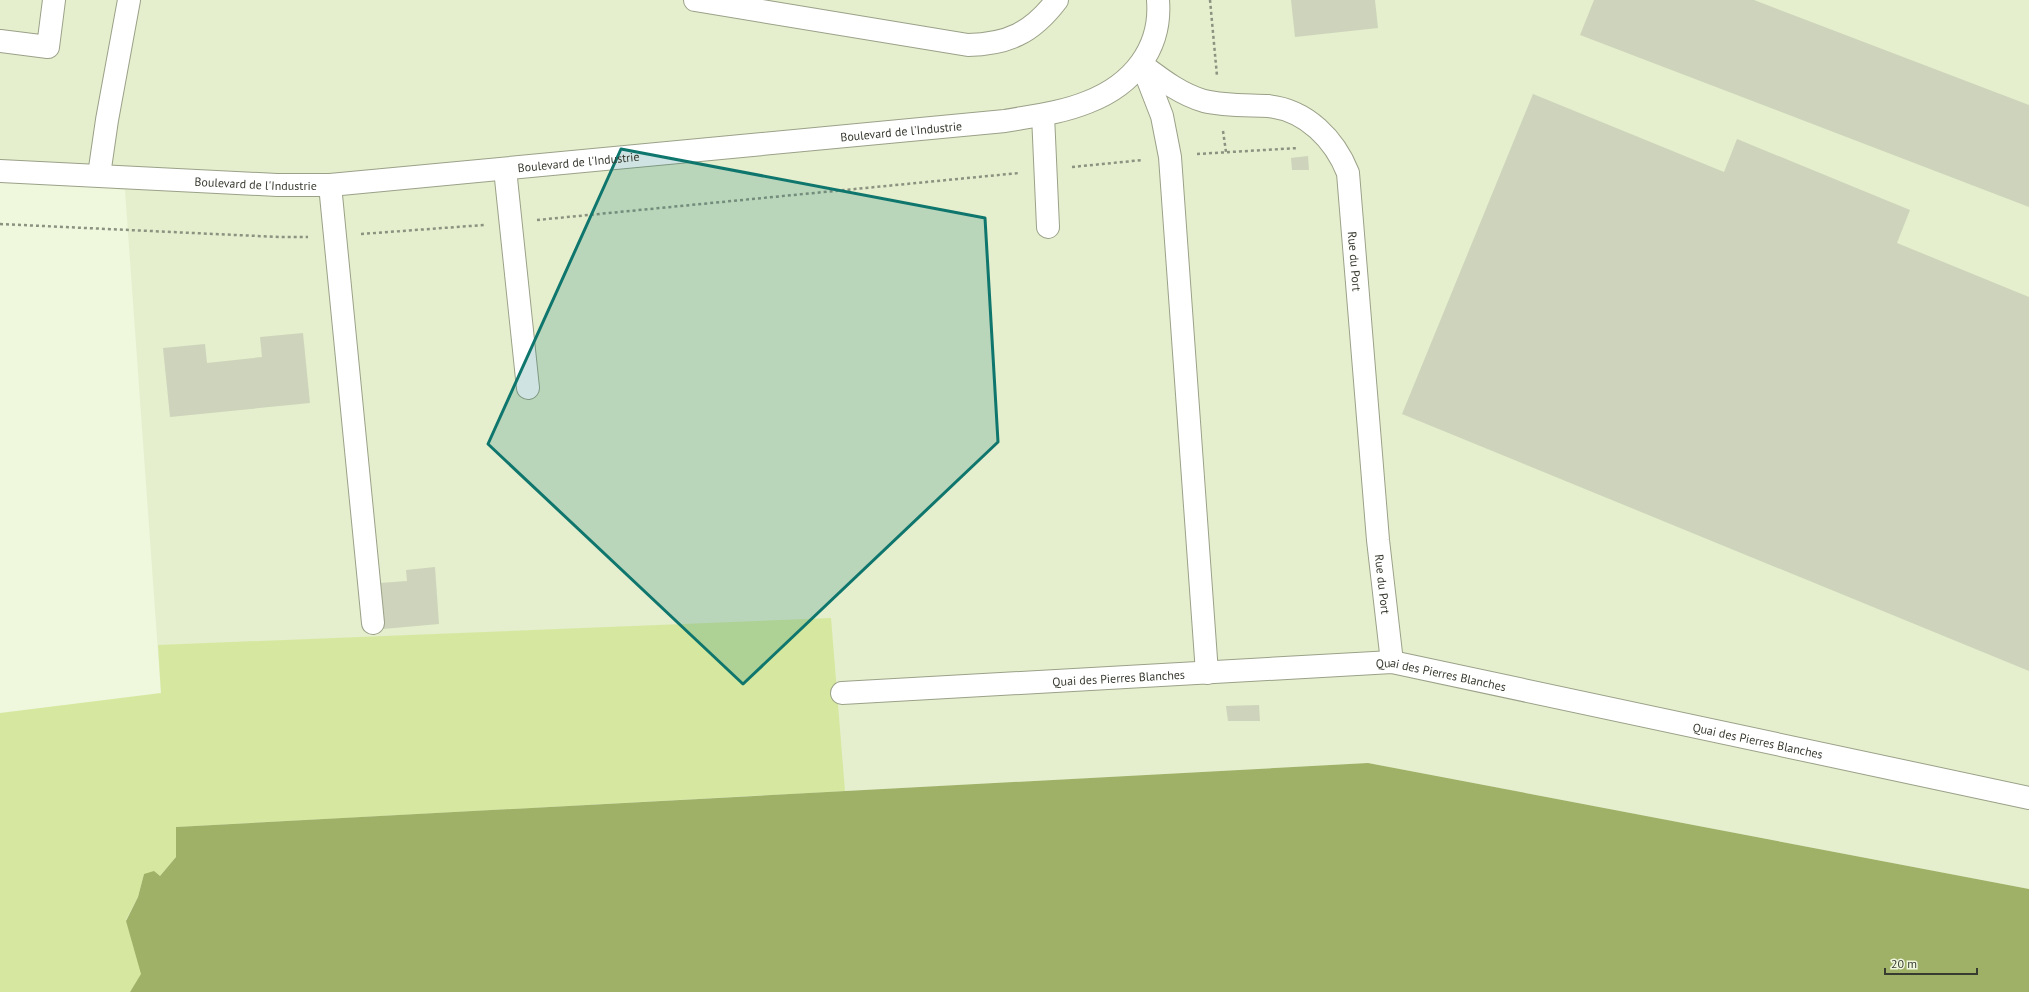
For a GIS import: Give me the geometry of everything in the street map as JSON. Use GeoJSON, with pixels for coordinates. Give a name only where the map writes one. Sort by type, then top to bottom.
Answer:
{"type":"FeatureCollection","features":[{"type":"Feature","properties":{"kind":"street"},"geometry":{"type":"LineString","coordinates":[[0,41],[48,47],[54,0]]}},
{"type":"Feature","properties":{"kind":"street"},"geometry":{"type":"LineString","coordinates":[[99,175],[107,120],[129,0]]}},
{"type":"Feature","properties":{"kind":"street"},"geometry":{"type":"LineString","coordinates":[[695,0],[968,45],[991,44],[1011,39],[1028,29],[1045,15],[1057,0]]}},
{"type":"Feature","properties":{"kind":"street"},"geometry":{"type":"LineString","coordinates":[[1158,0],[1159,12],[1156,35],[1142,64],[1162,116],[1170,157],[1207,673]]}},
{"type":"Feature","properties":{"kind":"street","name":"Boulevard de l'Industrie"},"geometry":{"type":"LineString","coordinates":[[0,171],[277,185],[330,185],[505,169],[1005,121],[1043,115],[1088,102],[1123,80],[1142,64]]}},
{"type":"Feature","properties":{"kind":"street","name":"Rue du Port"},"geometry":{"type":"LineString","coordinates":[[1142,64],[1164,82],[1194,97],[1220,103],[1270,106],[1290,111],[1307,120],[1335,146],[1348,174],[1377,533],[1392,662]]}},
{"type":"Feature","properties":{"kind":"street"},"geometry":{"type":"LineString","coordinates":[[1043,115],[1048,227]]}},
{"type":"Feature","properties":{"kind":"street"},"geometry":{"type":"LineString","coordinates":[[505,169],[528,388]]}},
{"type":"Feature","properties":{"kind":"street"},"geometry":{"type":"LineString","coordinates":[[330,185],[373,623]]}},
{"type":"Feature","properties":{"kind":"street","name":"Quai des Pierres Blanches"},"geometry":{"type":"LineString","coordinates":[[842,693],[1392,662],[2029,798]]}},
{"type":"Feature","properties":{"kind":"path"},"geometry":{"type":"LineString","coordinates":[[0,224],[280,237],[335,236],[511,223],[1170,157],[1335,146]]}},
{"type":"Feature","properties":{"kind":"highlighted area"},"geometry":{"type":"Polygon","coordinates":[[[621,149],[985,218],[998,442],[743,684],[488,444],[621,149]]]}},
{"type":"Feature","properties":{"kind":"shaded area"},"geometry":{"type":"Polygon","coordinates":[[[0,0],[2029,0],[2029,889],[1368,763],[176,827],[161,693],[125,190],[0,174],[0,0]]]}},
{"type":"Feature","properties":{"kind":"shaded area"},"geometry":{"type":"Polygon","coordinates":[[[831,618],[845,791],[176,827],[176,857],[160,876],[144,874],[138,897],[126,920],[142,974],[130,992],[0,992],[0,713],[161,693],[158,645],[831,618]]]}},
{"type":"Feature","properties":{"kind":"shaded area"},"geometry":{"type":"Polygon","coordinates":[[[1368,763],[2029,889],[2029,992],[130,992],[141,974],[126,921],[138,897],[144,874],[154,871],[160,876],[176,857],[176,827],[1368,763]]]}},
{"type":"Feature","properties":{"kind":"building"},"geometry":{"type":"Polygon","coordinates":[[[1291,0],[1375,0],[1378,28],[1295,37],[1291,0]]]}},
{"type":"Feature","properties":{"kind":"building"},"geometry":{"type":"Polygon","coordinates":[[[1594,0],[1754,0],[2029,105],[2029,207],[1580,35],[1594,0]]]}},
{"type":"Feature","properties":{"kind":"building"},"geometry":{"type":"Polygon","coordinates":[[[1533,94],[1724,172],[1737,139],[1910,210],[1897,243],[2029,297],[2029,671],[1402,414],[1533,94]]]}},
{"type":"Feature","properties":{"kind":"building"},"geometry":{"type":"Polygon","coordinates":[[[1308,156],[1309,170],[1292,170],[1291,158],[1308,156]]]}},
{"type":"Feature","properties":{"kind":"building"},"geometry":{"type":"Polygon","coordinates":[[[303,333],[310,403],[170,417],[163,348],[205,344],[207,363],[262,357],[260,337],[303,333]]]}},
{"type":"Feature","properties":{"kind":"building"},"geometry":{"type":"Polygon","coordinates":[[[435,567],[439,624],[383,629],[380,583],[407,581],[406,570],[435,567]]]}},
{"type":"Feature","properties":{"kind":"building"},"geometry":{"type":"Polygon","coordinates":[[[1259,705],[1260,721],[1228,721],[1226,706],[1259,705]]]}}]}
